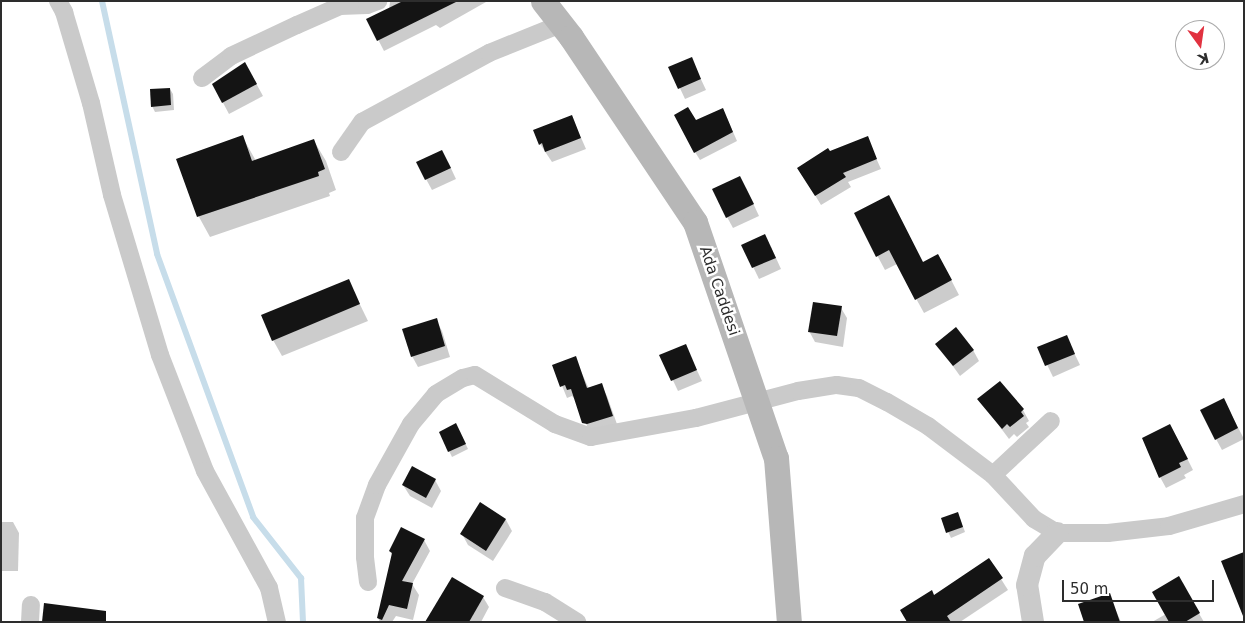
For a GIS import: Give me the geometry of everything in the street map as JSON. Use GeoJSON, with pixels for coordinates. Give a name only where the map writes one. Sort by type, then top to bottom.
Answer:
{"type":"FeatureCollection","features":[{"type":"Feature","properties":{"kind":"main road","name":"Ada Caddesi"},"geometry":{"type":"LineString","coordinates":[[543,1],[561,24],[695,222],[776,458],[789,622]]}},
{"type":"Feature","properties":{"kind":"street"},"geometry":{"type":"LineString","coordinates":[[58,1],[64,12],[91,103],[112,195],[160,355],[205,471],[269,588],[277,622]]}},
{"type":"Feature","properties":{"kind":"street"},"geometry":{"type":"LineString","coordinates":[[202,78],[231,56],[297,24],[340,6],[367,5],[378,1]]}},
{"type":"Feature","properties":{"kind":"street"},"geometry":{"type":"LineString","coordinates":[[341,152],[362,122],[489,53],[561,24]]}},
{"type":"Feature","properties":{"kind":"street"},"geometry":{"type":"LineString","coordinates":[[368,582],[365,557],[365,518],[376,485],[411,424],[436,394],[463,378],[475,375],[555,424],[591,437],[696,418],[798,391],[837,385],[859,388],[928,426],[993,475],[1034,519],[1057,533],[1108,533],[1169,526],[1244,504]]}},
{"type":"Feature","properties":{"kind":"street"},"geometry":{"type":"LineString","coordinates":[[993,475],[1051,421]]}},
{"type":"Feature","properties":{"kind":"street"},"geometry":{"type":"LineString","coordinates":[[1033,622],[1027,585],[1035,556],[1057,533]]}},
{"type":"Feature","properties":{"kind":"street"},"geometry":{"type":"LineString","coordinates":[[505,588],[545,602],[577,622]]}},
{"type":"Feature","properties":{"kind":"building"},"geometry":{"type":"Polygon","coordinates":[[[403,1],[458,1],[377,41],[366,19],[403,1]]]}},
{"type":"Feature","properties":{"kind":"building"},"geometry":{"type":"Polygon","coordinates":[[[692,57],[701,79],[678,89],[668,67],[692,57]]]}},
{"type":"Feature","properties":{"kind":"building"},"geometry":{"type":"Polygon","coordinates":[[[245,62],[257,84],[222,103],[212,84],[245,62]]]}},
{"type":"Feature","properties":{"kind":"building"},"geometry":{"type":"Polygon","coordinates":[[[170,88],[171,105],[151,107],[150,89],[170,88]]]}},
{"type":"Feature","properties":{"kind":"building"},"geometry":{"type":"Polygon","coordinates":[[[688,107],[696,120],[723,108],[733,132],[694,153],[674,115],[688,107]]]}},
{"type":"Feature","properties":{"kind":"building"},"geometry":{"type":"Polygon","coordinates":[[[572,115],[581,138],[545,152],[542,143],[539,145],[533,130],[572,115]]]}},
{"type":"Feature","properties":{"kind":"building"},"geometry":{"type":"Polygon","coordinates":[[[243,135],[252,161],[314,139],[325,169],[318,172],[319,176],[197,217],[176,159],[243,135]]]}},
{"type":"Feature","properties":{"kind":"building"},"geometry":{"type":"Polygon","coordinates":[[[868,136],[877,159],[843,173],[846,177],[815,196],[797,168],[828,148],[830,151],[868,136]]]}},
{"type":"Feature","properties":{"kind":"building"},"geometry":{"type":"Polygon","coordinates":[[[442,150],[451,168],[425,180],[416,162],[442,150]]]}},
{"type":"Feature","properties":{"kind":"building"},"geometry":{"type":"Polygon","coordinates":[[[740,176],[754,204],[726,218],[712,189],[740,176]]]}},
{"type":"Feature","properties":{"kind":"building"},"geometry":{"type":"Polygon","coordinates":[[[889,195],[923,262],[938,254],[952,280],[915,300],[889,250],[876,257],[854,213],[889,195]]]}},
{"type":"Feature","properties":{"kind":"building"},"geometry":{"type":"Polygon","coordinates":[[[765,234],[776,258],[752,268],[741,245],[765,234]]]}},
{"type":"Feature","properties":{"kind":"building"},"geometry":{"type":"Polygon","coordinates":[[[349,279],[360,304],[272,341],[261,315],[349,279]]]}},
{"type":"Feature","properties":{"kind":"building"},"geometry":{"type":"Polygon","coordinates":[[[813,302],[842,306],[837,336],[808,332],[813,302]]]}},
{"type":"Feature","properties":{"kind":"building"},"geometry":{"type":"Polygon","coordinates":[[[437,318],[445,346],[411,357],[402,329],[437,318]]]}},
{"type":"Feature","properties":{"kind":"building"},"geometry":{"type":"Polygon","coordinates":[[[956,327],[974,350],[953,366],[935,344],[956,327]]]}},
{"type":"Feature","properties":{"kind":"building"},"geometry":{"type":"Polygon","coordinates":[[[1067,335],[1075,354],[1045,366],[1037,347],[1067,335]]]}},
{"type":"Feature","properties":{"kind":"building"},"geometry":{"type":"Polygon","coordinates":[[[686,344],[697,370],[671,381],[659,355],[686,344]]]}},
{"type":"Feature","properties":{"kind":"building"},"geometry":{"type":"Polygon","coordinates":[[[576,356],[587,388],[602,383],[613,416],[587,424],[582,423],[571,389],[567,390],[565,385],[560,387],[552,365],[576,356]]]}},
{"type":"Feature","properties":{"kind":"building"},"geometry":{"type":"Polygon","coordinates":[[[1000,381],[1024,409],[1021,412],[1024,416],[1010,427],[1007,424],[1002,429],[977,399],[1000,381]]]}},
{"type":"Feature","properties":{"kind":"building"},"geometry":{"type":"Polygon","coordinates":[[[1224,398],[1238,428],[1215,440],[1200,410],[1224,398]]]}},
{"type":"Feature","properties":{"kind":"building"},"geometry":{"type":"Polygon","coordinates":[[[456,423],[466,444],[448,452],[439,432],[456,423]]]}},
{"type":"Feature","properties":{"kind":"building"},"geometry":{"type":"Polygon","coordinates":[[[1170,424],[1188,459],[1179,463],[1181,467],[1159,478],[1142,438],[1170,424]]]}},
{"type":"Feature","properties":{"kind":"building"},"geometry":{"type":"Polygon","coordinates":[[[412,466],[436,479],[426,498],[402,485],[412,466]]]}},
{"type":"Feature","properties":{"kind":"building"},"geometry":{"type":"Polygon","coordinates":[[[480,502],[506,519],[486,551],[460,534],[480,502]]]}},
{"type":"Feature","properties":{"kind":"building"},"geometry":{"type":"Polygon","coordinates":[[[958,512],[963,527],[946,533],[941,518],[958,512]]]}},
{"type":"Feature","properties":{"kind":"building"},"geometry":{"type":"Polygon","coordinates":[[[401,527],[425,539],[402,581],[413,583],[407,609],[389,605],[382,620],[377,618],[392,553],[389,551],[401,527]]]}},
{"type":"Feature","properties":{"kind":"building"},"geometry":{"type":"Polygon","coordinates":[[[1244,552],[1244,616],[1243,616],[1221,561],[1244,552]]]}},
{"type":"Feature","properties":{"kind":"building"},"geometry":{"type":"Polygon","coordinates":[[[989,558],[1003,578],[947,616],[951,622],[907,622],[900,610],[932,590],[934,595],[989,558]]]}},
{"type":"Feature","properties":{"kind":"building"},"geometry":{"type":"Polygon","coordinates":[[[1179,576],[1200,613],[1185,622],[1169,622],[1152,592],[1179,576]]]}},
{"type":"Feature","properties":{"kind":"building"},"geometry":{"type":"Polygon","coordinates":[[[452,577],[484,596],[469,622],[425,622],[452,577]]]}},
{"type":"Feature","properties":{"kind":"building"},"geometry":{"type":"Polygon","coordinates":[[[1110,593],[1120,622],[1084,622],[1078,604],[1110,593]]]}},
{"type":"Feature","properties":{"kind":"building"},"geometry":{"type":"Polygon","coordinates":[[[44,603],[106,611],[106,622],[42,622],[44,603]]]}},
{"type":"Feature","properties":{"kind":"waterway"},"geometry":{"type":"LineString","coordinates":[[102,1],[157,254],[253,517],[301,578],[303,622]]}}]}
